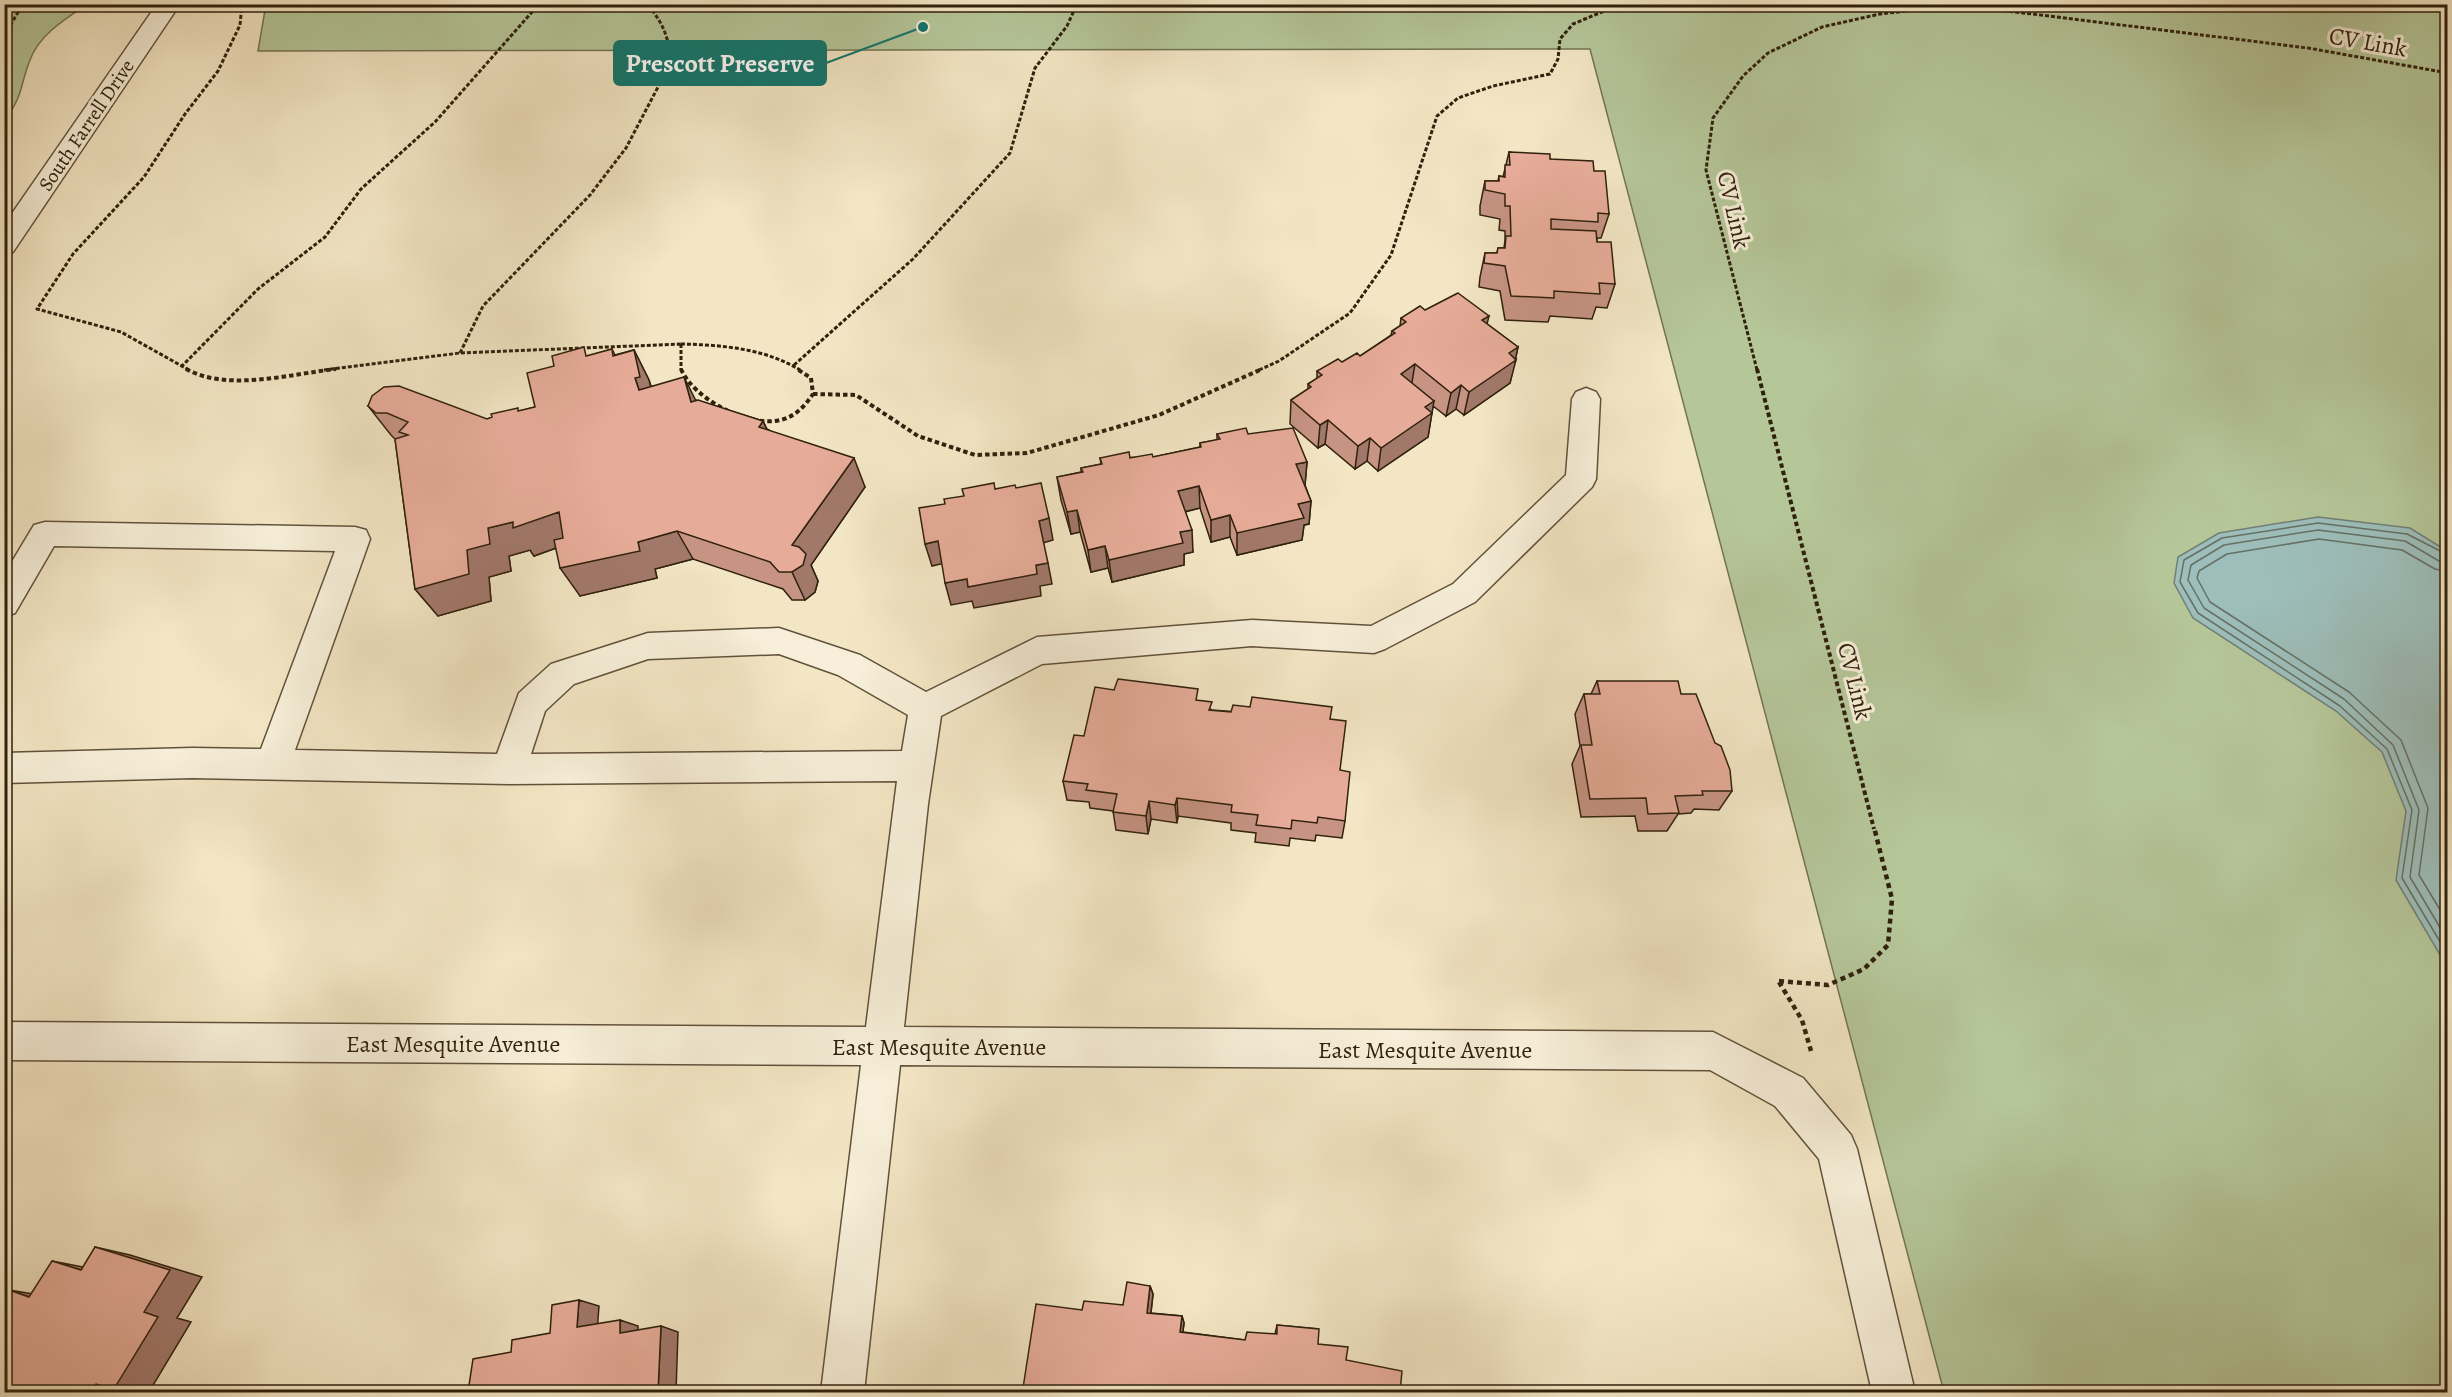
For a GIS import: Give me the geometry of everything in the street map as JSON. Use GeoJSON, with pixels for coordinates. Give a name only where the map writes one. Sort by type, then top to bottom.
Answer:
{"type":"FeatureCollection","features":[{"type":"Feature","properties":{"kind":"street","name":"South Farrell Drive"},"geometry":{"type":"LineString","coordinates":[[4,246],[169,4]]}},
{"type":"Feature","properties":{"kind":"street"},"geometry":{"type":"LineString","coordinates":[[926,708],[1037,651],[1252,633],[1374,640],[1464,593],[1581,479],[1586,399]]}},
{"type":"Feature","properties":{"kind":"street"},"geometry":{"type":"LineString","coordinates":[[4,604],[45,534],[355,539],[273,764]]}},
{"type":"Feature","properties":{"kind":"street"},"geometry":{"type":"LineString","coordinates":[[509,769],[531,703],[555,681],[564,674],[648,646],[778,641],[849,665],[926,708]]}},
{"type":"Feature","properties":{"kind":"street"},"geometry":{"type":"LineString","coordinates":[[842,1392],[926,708]]}},
{"type":"Feature","properties":{"kind":"street"},"geometry":{"type":"LineString","coordinates":[[4,768],[273,764],[509,769],[918,766]]}},
{"type":"Feature","properties":{"kind":"street","name":"East Mesquite Avenue"},"geometry":{"type":"LineString","coordinates":[[4,1041],[1713,1051],[1789,1092],[1837,1149],[1894,1392]]}},
{"type":"Feature","properties":{"kind":"path"},"geometry":{"type":"LineString","coordinates":[[4,91],[9,67],[11,24],[23,4]]}},
{"type":"Feature","properties":{"kind":"path"},"geometry":{"type":"LineString","coordinates":[[242,4],[240,25],[218,71],[185,114],[144,177],[73,254],[37,309],[121,332],[201,377],[246,380],[460,353],[681,344],[716,345],[745,350],[794,364],[811,378],[813,394],[802,410],[778,421],[758,420],[714,404],[693,392],[680,368],[681,344]]}},
{"type":"Feature","properties":{"kind":"path"},"geometry":{"type":"LineString","coordinates":[[181,367],[258,289],[325,237],[361,189],[435,122],[539,4]]}},
{"type":"Feature","properties":{"kind":"path"},"geometry":{"type":"LineString","coordinates":[[460,353],[483,306],[590,195],[626,148],[672,55],[666,35],[653,10],[647,4]]}},
{"type":"Feature","properties":{"kind":"path"},"geometry":{"type":"LineString","coordinates":[[794,364],[913,259],[1010,153],[1016,140],[1031,74],[1041,56],[1072,22],[1077,4]]}},
{"type":"Feature","properties":{"kind":"path"},"geometry":{"type":"LineString","coordinates":[[813,394],[856,395],[918,436],[975,455],[1027,453],[1159,416],[1279,361],[1350,313],[1391,255],[1437,116],[1458,98],[1493,86],[1550,74],[1558,59],[1560,39],[1573,24],[1620,4]]}},
{"type":"Feature","properties":{"kind":"path","name":"CV Link"},"geometry":{"type":"LineString","coordinates":[[1779,981],[1828,986],[1864,969],[1888,945],[1892,899],[1706,170],[1713,118],[1743,76],[1768,53],[1822,27],[1880,14],[1959,6],[2308,48],[2448,73]]}},
{"type":"Feature","properties":{"kind":"green space"},"geometry":{"type":"Polygon","coordinates":[[[5,4],[86,5],[46,35],[34,51],[18,97],[5,119],[5,4]]]}},
{"type":"Feature","properties":{"kind":"green space"},"geometry":{"type":"Polygon","coordinates":[[[266,4],[2447,5],[2447,1392],[1944,1392],[1590,49],[258,51],[266,4]]]}},
{"type":"Feature","properties":{"kind":"water"},"geometry":{"type":"Polygon","coordinates":[[[2318,517],[2410,528],[2447,551],[2447,962],[2443,960],[2396,880],[2406,811],[2382,752],[2336,711],[2193,618],[2174,583],[2178,557],[2219,533],[2318,517]]]}},
{"type":"Feature","properties":{"kind":"building"},"geometry":{"type":"Polygon","coordinates":[[[1509,152],[1550,154],[1550,159],[1593,161],[1594,171],[1605,171],[1609,214],[1598,213],[1598,222],[1551,219],[1551,229],[1596,231],[1597,242],[1611,242],[1615,284],[1599,283],[1600,294],[1554,291],[1554,298],[1511,296],[1505,266],[1484,263],[1485,253],[1497,253],[1498,248],[1505,248],[1506,236],[1511,236],[1510,206],[1505,206],[1505,194],[1485,190],[1485,181],[1499,181],[1499,176],[1505,177],[1505,165],[1510,165],[1509,152]]]}},
{"type":"Feature","properties":{"kind":"building"},"geometry":{"type":"Polygon","coordinates":[[[1458,293],[1489,316],[1482,320],[1518,347],[1509,353],[1516,360],[1469,392],[1461,385],[1451,393],[1415,364],[1401,374],[1434,401],[1425,407],[1432,413],[1381,448],[1370,438],[1358,446],[1328,420],[1320,425],[1291,400],[1311,387],[1308,384],[1322,375],[1317,371],[1338,359],[1342,362],[1357,353],[1360,356],[1395,333],[1392,331],[1406,322],[1401,318],[1420,306],[1425,310],[1458,293]]]}},
{"type":"Feature","properties":{"kind":"building"},"geometry":{"type":"Polygon","coordinates":[[[584,347],[586,356],[612,349],[613,356],[634,350],[640,377],[635,378],[639,390],[684,377],[691,402],[698,400],[763,421],[759,427],[854,458],[792,545],[799,547],[806,554],[803,565],[792,572],[779,572],[770,562],[677,531],[638,542],[640,551],[560,568],[554,540],[563,538],[559,512],[513,528],[513,522],[488,528],[490,544],[467,550],[469,574],[415,589],[395,439],[408,435],[399,432],[408,422],[387,413],[376,413],[368,406],[372,396],[384,387],[399,386],[487,419],[492,417],[491,414],[535,407],[527,373],[554,366],[552,356],[584,347]]]}},
{"type":"Feature","properties":{"kind":"building"},"geometry":{"type":"Polygon","coordinates":[[[1246,428],[1248,434],[1293,428],[1307,462],[1296,464],[1311,501],[1298,504],[1304,518],[1237,533],[1230,515],[1211,520],[1199,486],[1178,491],[1192,530],[1180,532],[1183,543],[1109,560],[1105,546],[1088,550],[1077,510],[1067,512],[1057,477],[1083,472],[1081,468],[1102,464],[1100,458],[1129,452],[1130,458],[1152,454],[1153,457],[1201,447],[1200,443],[1220,439],[1217,434],[1246,428]]]}},
{"type":"Feature","properties":{"kind":"building"},"geometry":{"type":"Polygon","coordinates":[[[994,483],[995,489],[1041,483],[1049,518],[1039,521],[1048,563],[1036,565],[1037,574],[968,587],[967,579],[945,583],[938,541],[925,544],[919,508],[945,504],[944,499],[964,496],[962,489],[994,483]]]}},
{"type":"Feature","properties":{"kind":"building"},"geometry":{"type":"Polygon","coordinates":[[[1118,679],[1198,689],[1196,700],[1212,702],[1209,710],[1231,712],[1233,705],[1250,707],[1252,697],[1332,707],[1330,719],[1346,721],[1340,770],[1350,772],[1345,821],[1318,817],[1317,823],[1292,820],[1291,829],[1256,825],[1258,815],[1231,812],[1232,805],[1177,798],[1175,805],[1149,801],[1146,816],[1113,812],[1117,794],[1086,790],[1088,784],[1063,781],[1074,735],[1084,736],[1095,687],[1114,690],[1118,679]]]}},
{"type":"Feature","properties":{"kind":"building"},"geometry":{"type":"Polygon","coordinates":[[[1597,681],[1678,681],[1681,694],[1696,694],[1715,743],[1721,746],[1730,770],[1732,791],[1702,791],[1703,795],[1675,796],[1679,813],[1648,814],[1646,798],[1590,799],[1581,745],[1592,745],[1584,694],[1600,694],[1597,681]]]}},
{"type":"Feature","properties":{"kind":"building"},"geometry":{"type":"Polygon","coordinates":[[[95,1247],[170,1270],[144,1312],[158,1317],[114,1389],[96,1384],[91,1392],[4,1392],[12,1376],[4,1373],[4,1333],[7,1328],[4,1328],[4,1296],[9,1290],[29,1297],[52,1261],[81,1270],[95,1247]]]}},
{"type":"Feature","properties":{"kind":"building"},"geometry":{"type":"Polygon","coordinates":[[[1127,1282],[1150,1286],[1147,1313],[1182,1316],[1180,1332],[1245,1340],[1247,1332],[1277,1334],[1277,1325],[1319,1329],[1318,1344],[1348,1347],[1346,1360],[1402,1371],[1400,1392],[1029,1392],[1030,1389],[1023,1388],[1036,1304],[1082,1310],[1084,1301],[1123,1305],[1127,1282]]]}},
{"type":"Feature","properties":{"kind":"building"},"geometry":{"type":"Polygon","coordinates":[[[579,1300],[577,1327],[620,1320],[620,1333],[661,1326],[658,1392],[468,1392],[473,1359],[511,1352],[512,1340],[550,1333],[552,1305],[579,1300]]]}},
{"type":"Feature","properties":{"kind":"waterway"},"geometry":{"type":"LineString","coordinates":[[2434,4],[2448,7]]}},
{"type":"Feature","properties":{"kind":"place","name":"Prescott Preserve"},"geometry":{"type":"Point","coordinates":[923,27]}}]}
